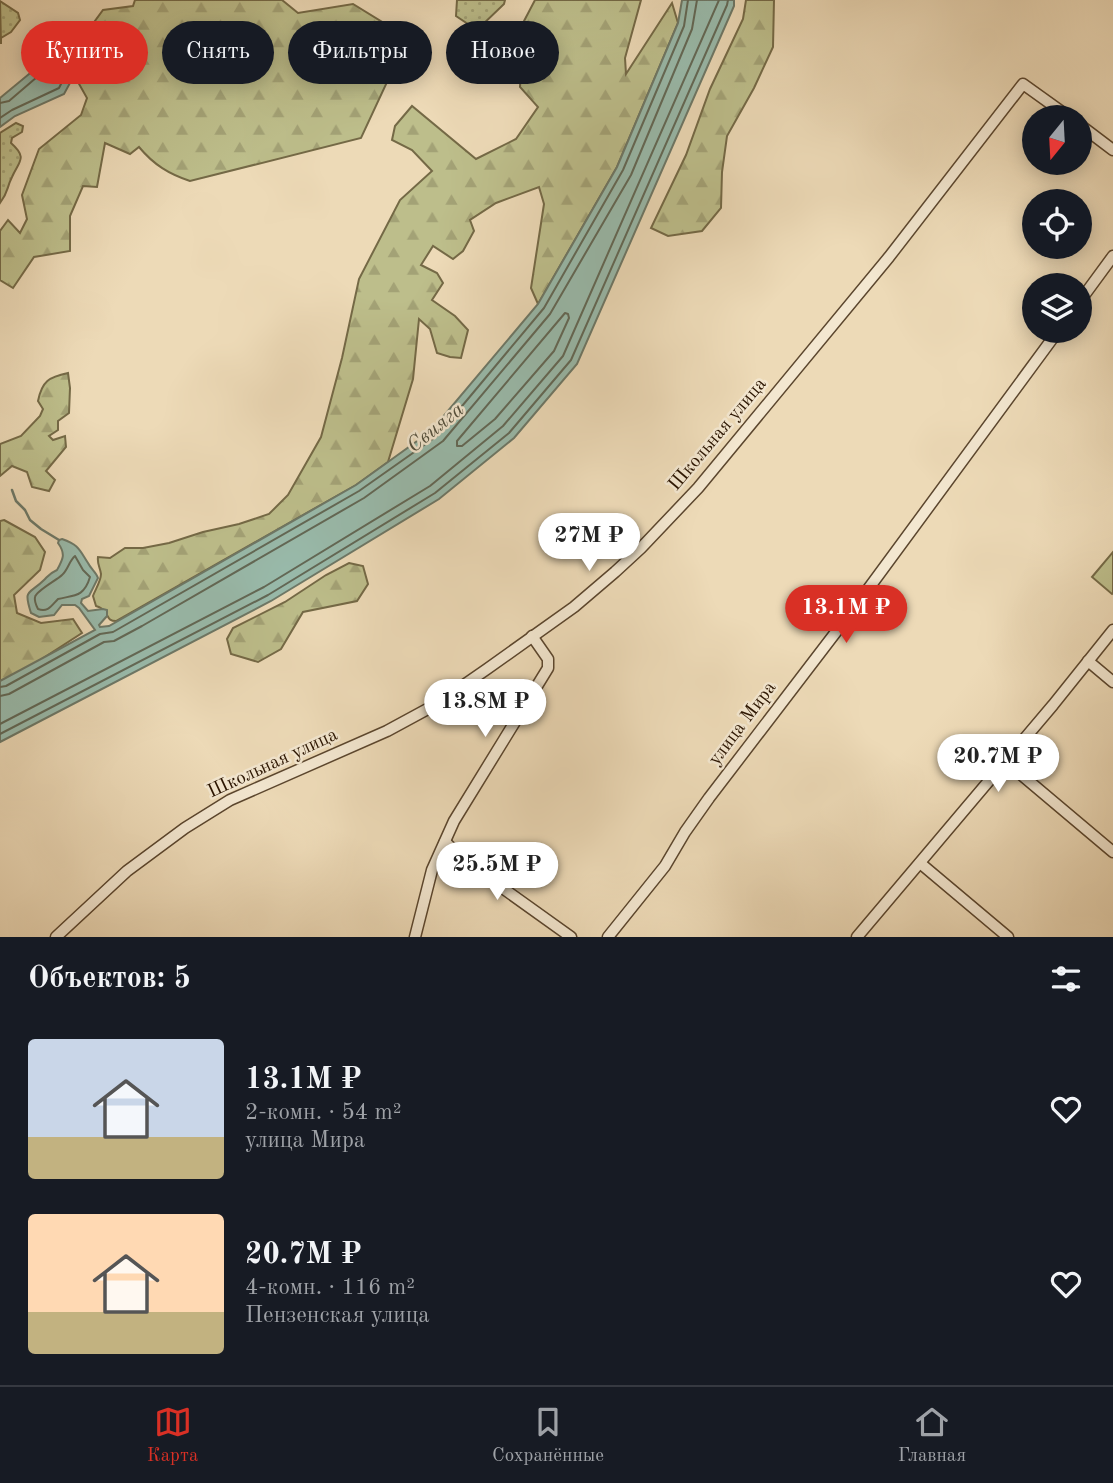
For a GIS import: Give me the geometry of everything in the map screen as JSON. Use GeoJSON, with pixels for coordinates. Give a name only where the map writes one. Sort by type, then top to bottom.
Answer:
{"type":"FeatureCollection","features":[{"type":"Feature","properties":{"kind":"street","name":"Школьная улица"},"geometry":{"type":"LineString","coordinates":[[56,937],[127,871],[185,828],[230,800],[387,731],[435,705],[574,607],[641,548],[678,510],[889,257],[1023,84],[1052,105]]}},
{"type":"Feature","properties":{"kind":"street"},"geometry":{"type":"LineString","coordinates":[[1092,134],[1113,149]]}},
{"type":"Feature","properties":{"kind":"street"},"geometry":{"type":"LineString","coordinates":[[1092,285],[1113,256]]}},
{"type":"Feature","properties":{"kind":"street","name":"улица Мира"},"geometry":{"type":"LineString","coordinates":[[608,937],[665,866],[709,797],[852,611],[1049,343]]}},
{"type":"Feature","properties":{"kind":"street"},"geometry":{"type":"LineString","coordinates":[[857,937],[1113,630]]}},
{"type":"Feature","properties":{"kind":"street"},"geometry":{"type":"LineString","coordinates":[[415,937],[432,870],[454,821],[548,668],[548,659],[532,636]]}},
{"type":"Feature","properties":{"kind":"street"},"geometry":{"type":"LineString","coordinates":[[1088,661],[1113,682]]}},
{"type":"Feature","properties":{"kind":"street"},"geometry":{"type":"LineString","coordinates":[[1005,761],[1113,852]]}},
{"type":"Feature","properties":{"kind":"street"},"geometry":{"type":"LineString","coordinates":[[445,842],[469,864],[571,937]]}},
{"type":"Feature","properties":{"kind":"street"},"geometry":{"type":"LineString","coordinates":[[920,863],[1008,937]]}},
{"type":"Feature","properties":{"kind":"green space"},"geometry":{"type":"Polygon","coordinates":[[[135,0],[282,0],[298,13],[353,4],[381,21],[288,21],[288,84],[386,84],[361,138],[190,181],[162,168],[139,147],[130,154],[105,143],[97,187],[83,186],[70,216],[70,251],[34,257],[13,288],[0,280],[0,231],[8,220],[20,233],[27,219],[22,195],[39,149],[81,115],[87,98],[79,84],[148,84],[148,21],[95,21],[103,10],[133,6],[135,0]]]}},
{"type":"Feature","properties":{"kind":"green space"},"geometry":{"type":"Polygon","coordinates":[[[457,0],[505,0],[486,21],[464,21],[456,16],[457,0]]]}},
{"type":"Feature","properties":{"kind":"green space"},"geometry":{"type":"Polygon","coordinates":[[[535,0],[641,0],[625,58],[626,74],[672,3],[678,23],[617,167],[538,304],[531,288],[544,204],[539,187],[496,203],[470,220],[474,231],[463,251],[453,259],[433,246],[421,265],[437,273],[443,283],[432,300],[455,316],[468,330],[461,358],[450,357],[437,353],[430,329],[419,319],[413,379],[388,462],[356,485],[116,621],[110,619],[96,606],[93,596],[101,577],[98,557],[110,558],[125,548],[169,543],[239,524],[269,514],[288,495],[321,437],[359,279],[400,200],[432,171],[412,150],[392,140],[395,126],[412,106],[476,159],[516,139],[538,107],[520,84],[559,84],[559,21],[524,21],[535,0]]]}},
{"type":"Feature","properties":{"kind":"green space"},"geometry":{"type":"Polygon","coordinates":[[[746,0],[774,0],[773,47],[727,136],[721,208],[702,231],[668,236],[651,228],[686,155],[710,89],[743,19],[746,0]]]}},
{"type":"Feature","properties":{"kind":"green space"},"geometry":{"type":"Polygon","coordinates":[[[0,1],[18,13],[20,20],[11,32],[1,38],[1,44],[0,1]]]}},
{"type":"Feature","properties":{"kind":"green space"},"geometry":{"type":"Polygon","coordinates":[[[16,123],[23,126],[22,132],[12,138],[11,143],[21,156],[0,203],[0,133],[16,123]]]}},
{"type":"Feature","properties":{"kind":"green space"},"geometry":{"type":"Polygon","coordinates":[[[68,373],[69,413],[58,421],[58,430],[49,436],[53,440],[65,436],[66,447],[46,471],[55,480],[49,491],[32,487],[27,472],[12,466],[0,476],[0,444],[21,436],[40,416],[43,409],[38,401],[44,384],[51,378],[68,373]]]}},
{"type":"Feature","properties":{"kind":"green space"},"geometry":{"type":"Polygon","coordinates":[[[4,520],[35,537],[45,552],[40,570],[14,595],[17,613],[41,623],[73,619],[82,633],[0,686],[0,521],[4,520]]]}},
{"type":"Feature","properties":{"kind":"green space"},"geometry":{"type":"Polygon","coordinates":[[[1113,552],[1113,593],[1112,594],[1092,577],[1113,552]]]}},
{"type":"Feature","properties":{"kind":"green space"},"geometry":{"type":"Polygon","coordinates":[[[349,563],[363,566],[368,584],[357,601],[303,612],[281,649],[258,662],[231,654],[227,639],[233,628],[285,602],[349,563]]]}},
{"type":"Feature","properties":{"kind":"water","name":"Свияга"},"geometry":{"type":"Polygon","coordinates":[[[682,0],[734,0],[734,6],[577,364],[514,438],[439,499],[271,601],[0,742],[0,681],[95,630],[75,605],[62,605],[54,615],[39,617],[31,613],[29,593],[57,570],[62,560],[59,540],[75,546],[96,574],[98,578],[89,596],[82,599],[81,603],[88,611],[107,610],[107,616],[99,625],[109,626],[356,485],[431,431],[538,304],[617,167],[678,23],[682,0]]]}},
{"type":"Feature","properties":{"kind":"water"},"geometry":{"type":"Polygon","coordinates":[[[21,81],[21,84],[69,84],[64,94],[15,116],[0,127],[0,98],[21,81]]]}},
{"type":"Feature","properties":{"kind":"waterway"},"geometry":{"type":"LineString","coordinates":[[12,490],[16,501],[30,520],[59,540]]}}]}
